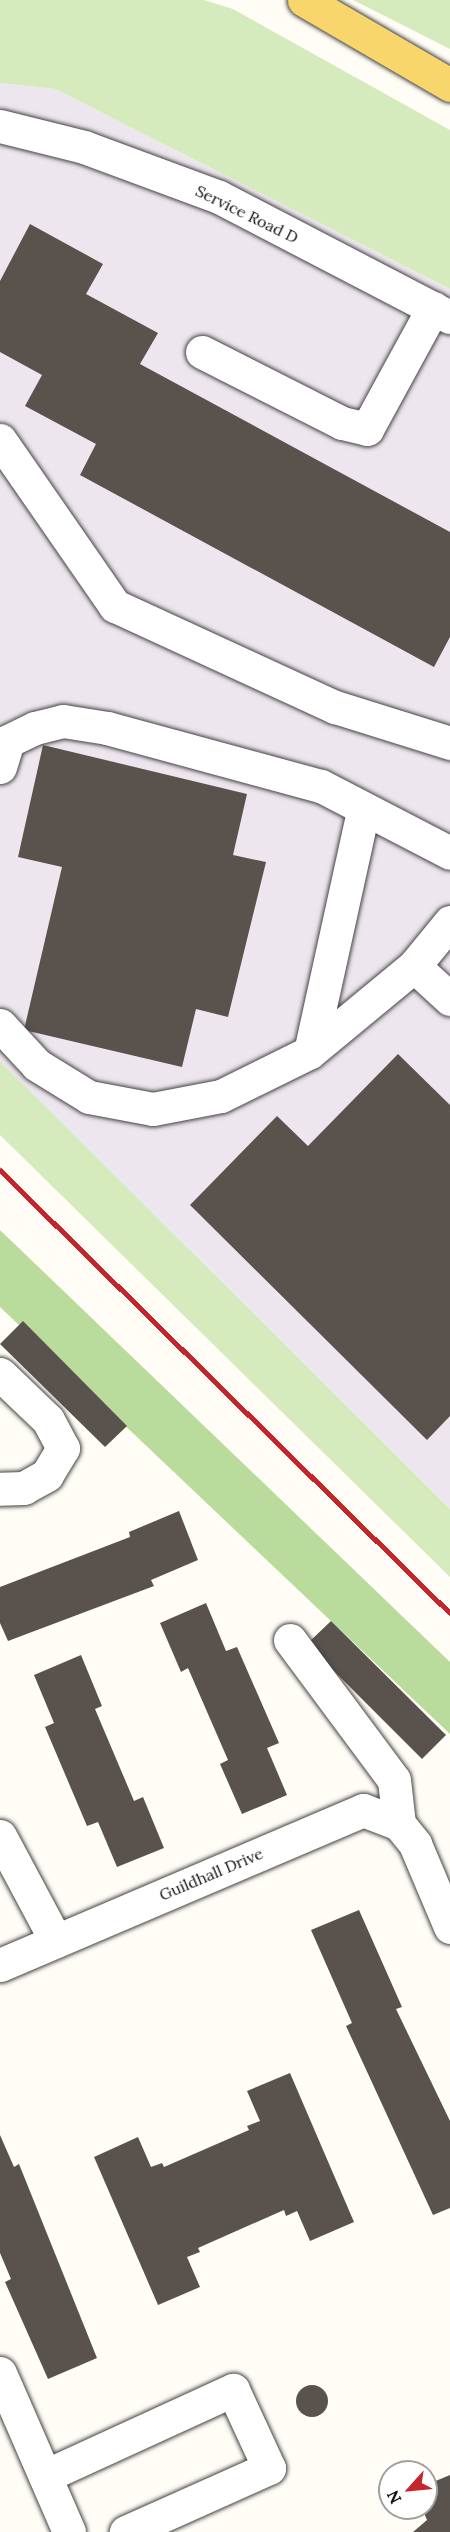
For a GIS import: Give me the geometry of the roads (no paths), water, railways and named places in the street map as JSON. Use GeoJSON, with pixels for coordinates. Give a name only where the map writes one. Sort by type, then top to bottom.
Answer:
{"type":"FeatureCollection","features":[{"type":"Feature","properties":{"kind":"main road"},"geometry":{"type":"LineString","coordinates":[[304,0],[450,85]]}},
{"type":"Feature","properties":{"kind":"street","name":"Service Road D"},"geometry":{"type":"LineString","coordinates":[[0,126],[84,147],[219,197],[442,312]]}},
{"type":"Feature","properties":{"kind":"street"},"geometry":{"type":"LineString","coordinates":[[202,352],[342,423],[367,429],[442,312]]}},
{"type":"Feature","properties":{"kind":"street"},"geometry":{"type":"LineString","coordinates":[[0,440],[115,606],[335,707],[450,743]]}},
{"type":"Feature","properties":{"kind":"street"},"geometry":{"type":"LineString","coordinates":[[0,768],[8,741],[63,721],[321,786],[363,810],[450,853]]}},
{"type":"Feature","properties":{"kind":"street"},"geometry":{"type":"LineString","coordinates":[[310,1052],[363,810]]}},
{"type":"Feature","properties":{"kind":"street"},"geometry":{"type":"LineString","coordinates":[[0,1025],[37,1065],[89,1097],[153,1109],[221,1096],[310,1052],[414,966],[450,922]]}},
{"type":"Feature","properties":{"kind":"street"},"geometry":{"type":"LineString","coordinates":[[414,966],[450,999]]}},
{"type":"Feature","properties":{"kind":"street"},"geometry":{"type":"LineString","coordinates":[[0,1374],[48,1420],[63,1448],[47,1475],[24,1488],[0,1489]]}},
{"type":"Feature","properties":{"kind":"street"},"geometry":{"type":"LineString","coordinates":[[290,1641],[394,1780],[407,1834],[450,1927]]}},
{"type":"Feature","properties":{"kind":"street","name":"Guildhall Drive"},"geometry":{"type":"LineString","coordinates":[[0,1965],[363,1810],[407,1834]]}},
{"type":"Feature","properties":{"kind":"street"},"geometry":{"type":"LineString","coordinates":[[0,1836],[56,1941]]}},
{"type":"Feature","properties":{"kind":"street"},"geometry":{"type":"LineString","coordinates":[[0,2373],[69,2532]]}},
{"type":"Feature","properties":{"kind":"street"},"geometry":{"type":"LineString","coordinates":[[45,2476],[233,2390],[269,2468],[126,2532]]}},
{"type":"Feature","properties":{"kind":"railway"},"geometry":{"type":"LineString","coordinates":[[0,1170],[450,1613]]}}]}
